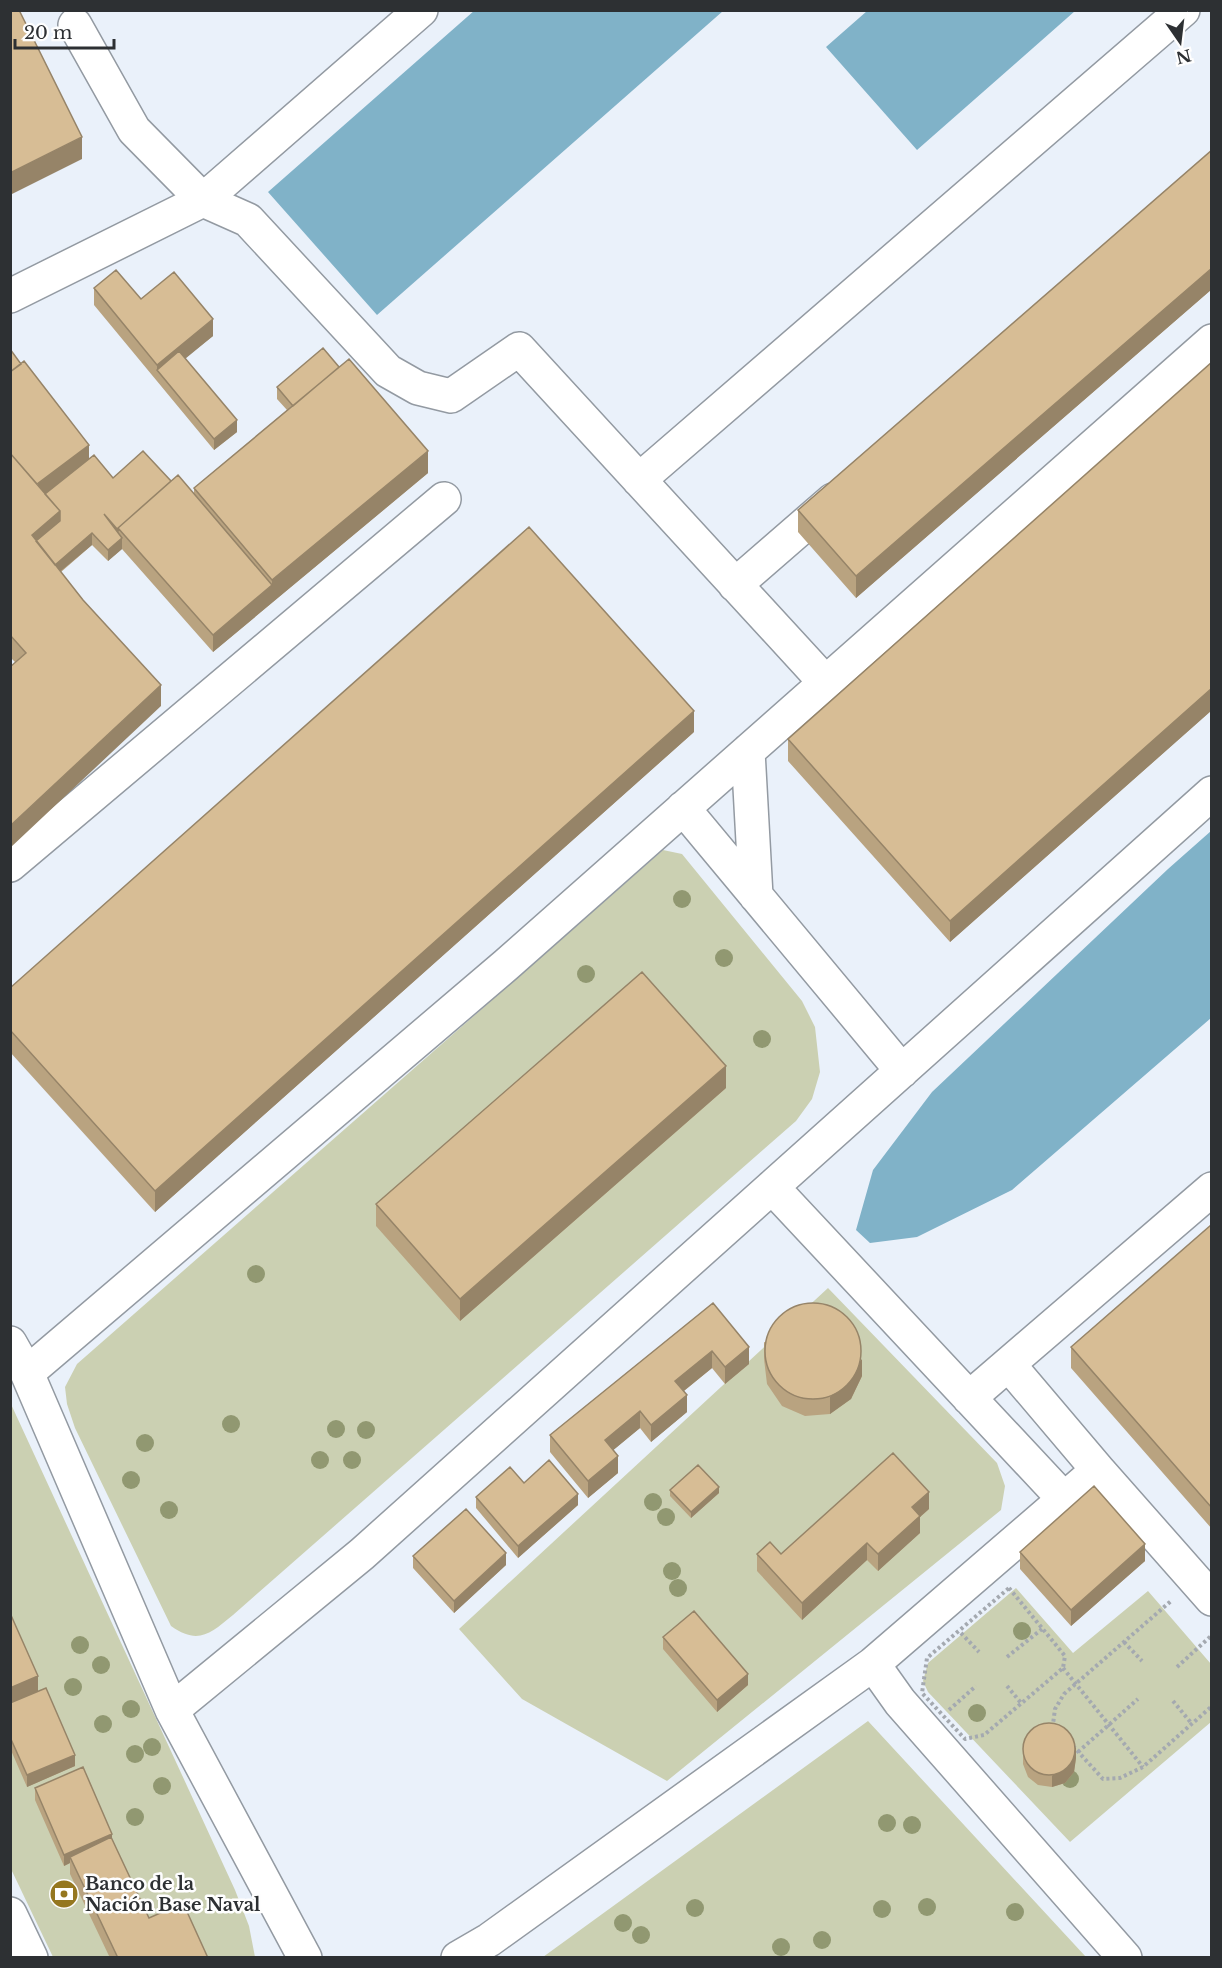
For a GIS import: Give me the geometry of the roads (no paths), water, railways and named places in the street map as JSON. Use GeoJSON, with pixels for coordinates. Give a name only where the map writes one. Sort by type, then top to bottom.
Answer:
{"type":"FeatureCollection","features":[{"type":"Feature","properties":{"kind":"lane"},"geometry":{"type":"LineString","coordinates":[[10,296],[203,200],[421,10]]}},
{"type":"Feature","properties":{"kind":"lane"},"geometry":{"type":"LineString","coordinates":[[639,480],[1183,10]]}},
{"type":"Feature","properties":{"kind":"lane"},"geometry":{"type":"LineString","coordinates":[[75,26],[134,130],[203,200],[248,220],[388,371],[418,387],[452,396],[519,350],[825,682]]}},
{"type":"Feature","properties":{"kind":"lane"},"geometry":{"type":"LineString","coordinates":[[27,1373],[497,972],[1212,341]]}},
{"type":"Feature","properties":{"kind":"lane"},"geometry":{"type":"LineString","coordinates":[[735,585],[852,483]]}},
{"type":"Feature","properties":{"kind":"lane"},"geometry":{"type":"LineString","coordinates":[[10,865],[444,499]]}},
{"type":"Feature","properties":{"kind":"lane"},"geometry":{"type":"LineString","coordinates":[[748,751],[756,897]]}},
{"type":"Feature","properties":{"kind":"lane"},"geometry":{"type":"LineString","coordinates":[[172,1710],[362,1554],[1212,793]]}},
{"type":"Feature","properties":{"kind":"lane"},"geometry":{"type":"LineString","coordinates":[[683,808],[902,1071]]}},
{"type":"Feature","properties":{"kind":"lane"},"geometry":{"type":"LineString","coordinates":[[772,1187],[1064,1499]]}},
{"type":"Feature","properties":{"kind":"lane"},"geometry":{"type":"LineString","coordinates":[[969,1398],[1208,1198]]}},
{"type":"Feature","properties":{"kind":"lane"},"geometry":{"type":"LineString","coordinates":[[10,1343],[27,1373],[172,1710],[305,1958]]}},
{"type":"Feature","properties":{"kind":"lane"},"geometry":{"type":"LineString","coordinates":[[1009,1365],[1203,1590]]}},
{"type":"Feature","properties":{"kind":"lane"},"geometry":{"type":"LineString","coordinates":[[458,1958],[493,1949],[873,1664],[1098,1470]]}},
{"type":"Feature","properties":{"kind":"lane"},"geometry":{"type":"LineString","coordinates":[[873,1664],[900,1702],[1125,1958]]}},
{"type":"Feature","properties":{"kind":"lane"},"geometry":{"type":"LineString","coordinates":[[10,1914],[31,1958]]}},
{"type":"Feature","properties":{"kind":"water"},"geometry":{"type":"Polygon","coordinates":[[[475,10],[723,11],[377,315],[268,192],[475,10]]]}},
{"type":"Feature","properties":{"kind":"water"},"geometry":{"type":"Polygon","coordinates":[[[867,11],[1075,11],[917,150],[826,47],[867,11]]]}},
{"type":"Feature","properties":{"kind":"water"},"geometry":{"type":"Polygon","coordinates":[[[1211,831],[1211,1018],[1012,1190],[917,1237],[870,1243],[856,1230],[873,1170],[932,1092],[1211,831]]]}},
{"type":"Feature","properties":{"kind":"place","name":"Banco de la Nación Base Naval"},"geometry":{"type":"Point","coordinates":[64,1894]}}]}
